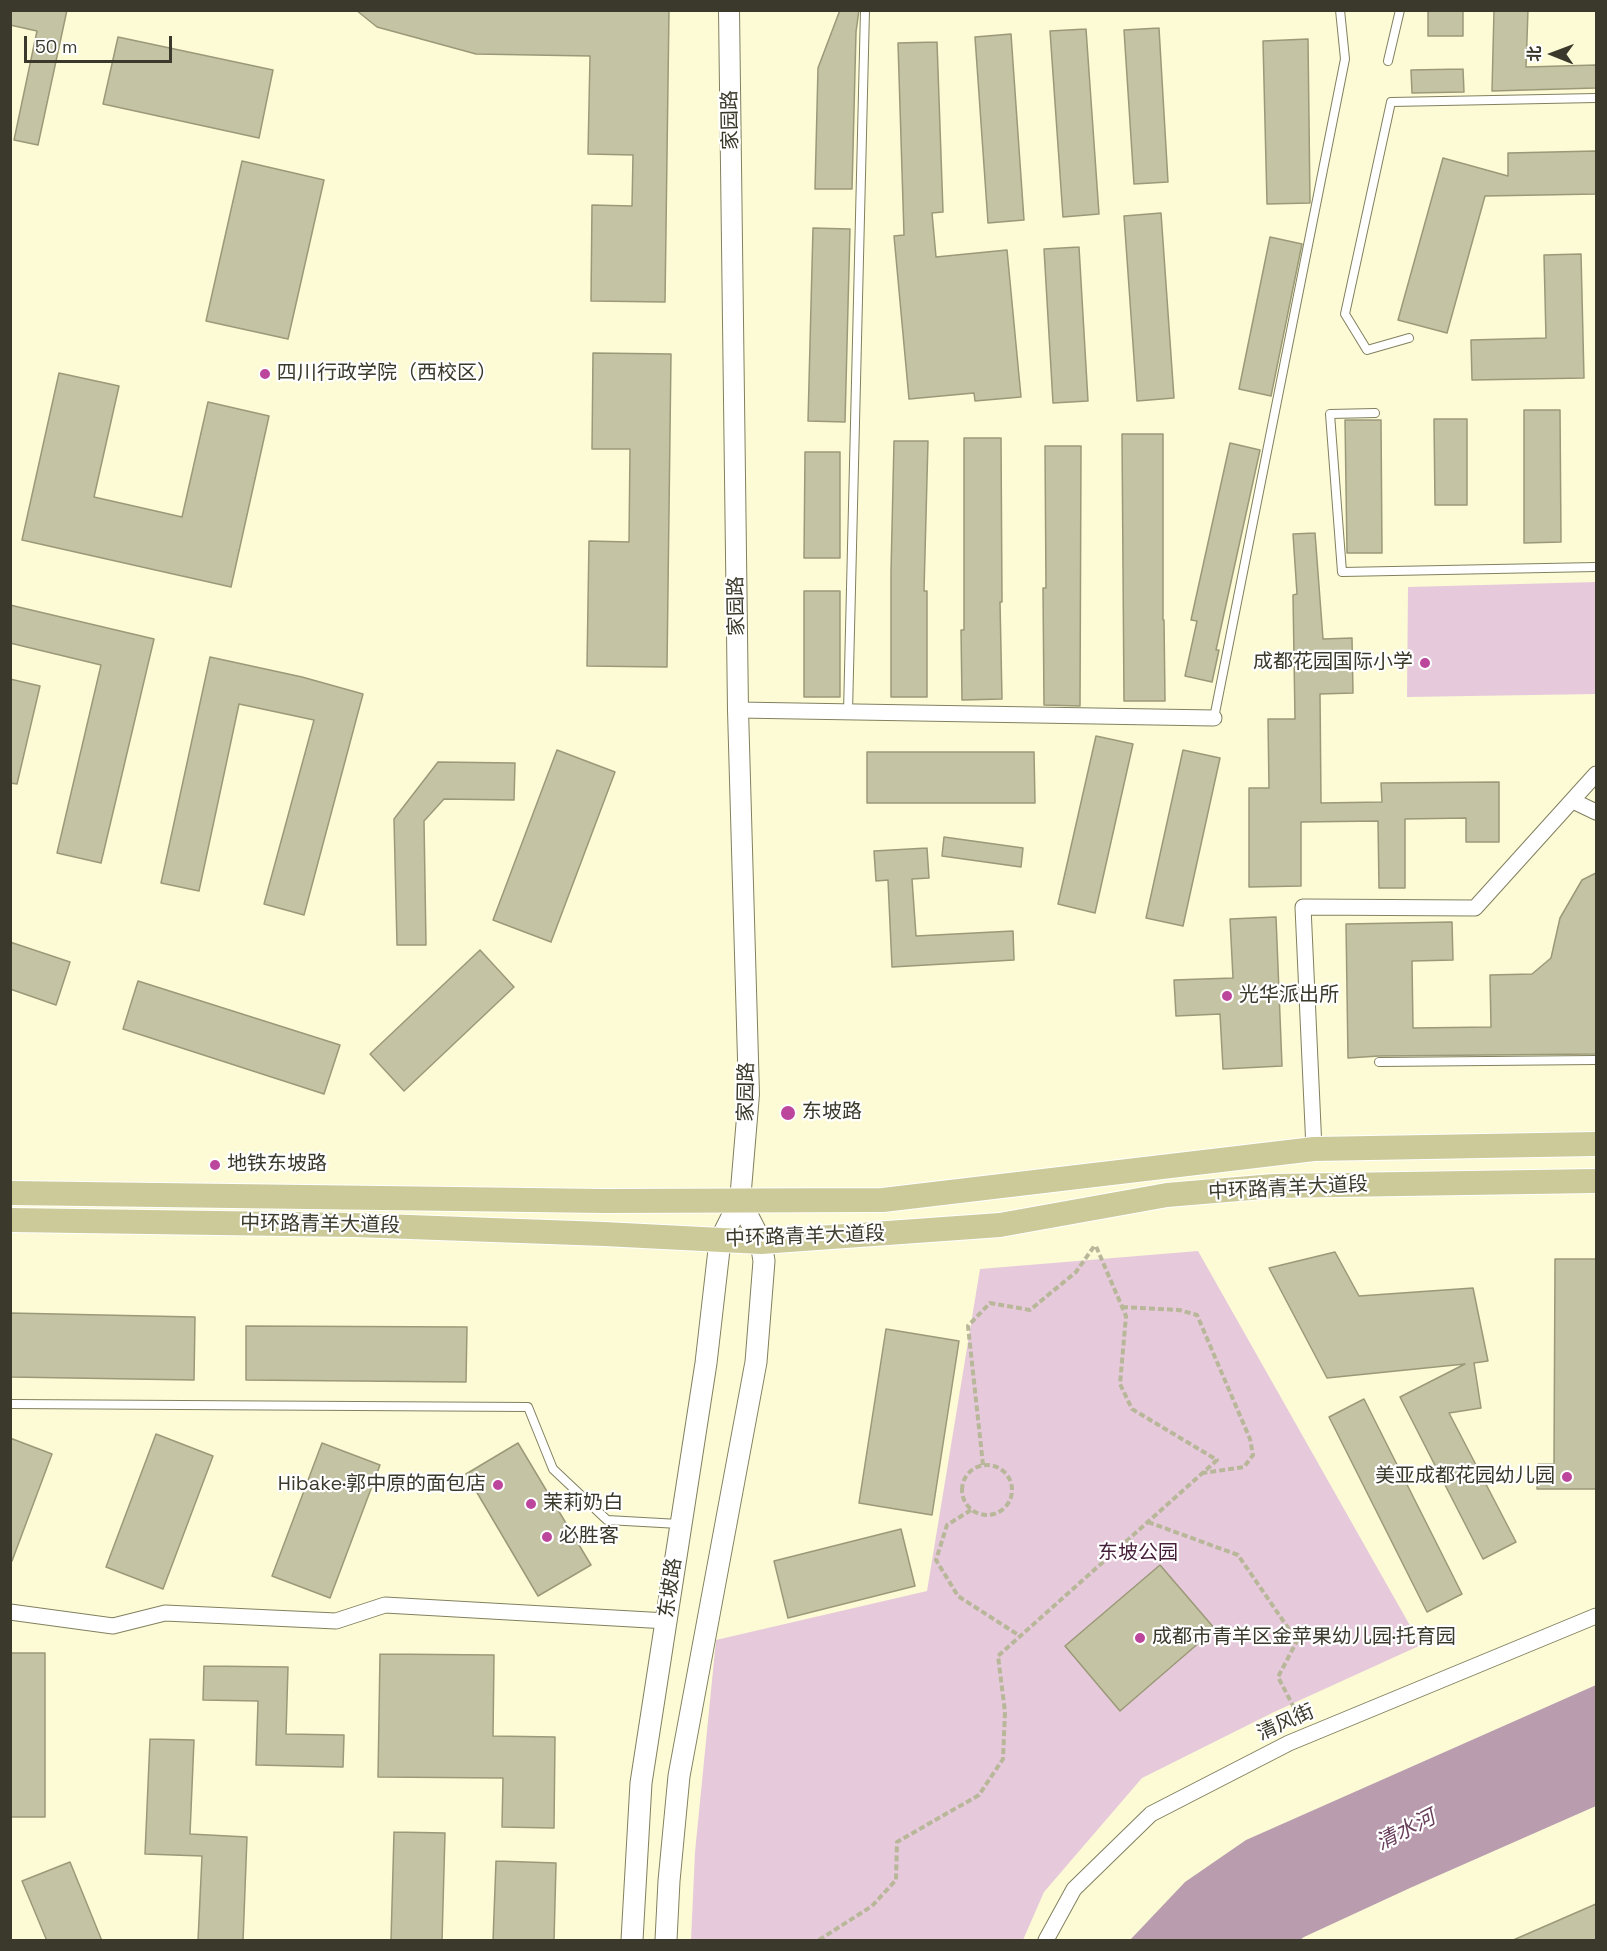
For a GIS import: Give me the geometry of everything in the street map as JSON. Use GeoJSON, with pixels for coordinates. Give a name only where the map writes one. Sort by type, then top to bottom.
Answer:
{"type":"FeatureCollection","features":[{"type":"Feature","properties":{"kind":"main road","name":"中环路青羊大道段"},"geometry":{"type":"LineString","coordinates":[[10,1193],[740,1201],[883,1200],[1314,1149],[1596,1144]]}},
{"type":"Feature","properties":{"kind":"main road","name":"中环路青羊大道段"},"geometry":{"type":"LineString","coordinates":[[10,1220],[354,1225],[761,1242],[1000,1225],[1167,1195],[1274,1186],[1596,1181]]}},
{"type":"Feature","properties":{"kind":"main road","name":"东坡路"},"geometry":{"type":"LineString","coordinates":[[632,1941],[641,1783],[706,1363],[720,1241],[740,1201]]}},
{"type":"Feature","properties":{"kind":"main road","name":"东坡路"},"geometry":{"type":"LineString","coordinates":[[666,1941],[679,1776],[756,1362],[764,1261],[761,1242],[740,1201]]}},
{"type":"Feature","properties":{"kind":"street","name":"家园路"},"geometry":{"type":"LineString","coordinates":[[729,10],[738,710],[749,1094],[740,1201]]}},
{"type":"Feature","properties":{"kind":"street"},"geometry":{"type":"LineString","coordinates":[[738,710],[1214,718]]}},
{"type":"Feature","properties":{"kind":"street"},"geometry":{"type":"LineString","coordinates":[[1314,1149],[1303,907],[1475,908],[1596,774]]}},
{"type":"Feature","properties":{"kind":"street"},"geometry":{"type":"LineString","coordinates":[[1572,801],[1596,812]]}},
{"type":"Feature","properties":{"kind":"street"},"geometry":{"type":"LineString","coordinates":[[10,1612],[113,1626],[165,1613],[336,1621],[385,1605],[667,1621]]}},
{"type":"Feature","properties":{"kind":"street","name":"清风街"},"geometry":{"type":"LineString","coordinates":[[1046,1941],[1074,1889],[1151,1814],[1289,1743],[1596,1616]]}},
{"type":"Feature","properties":{"kind":"lane"},"geometry":{"type":"LineString","coordinates":[[848,712],[865,10]]}},
{"type":"Feature","properties":{"kind":"lane"},"geometry":{"type":"LineString","coordinates":[[1214,718],[1345,59],[1340,10]]}},
{"type":"Feature","properties":{"kind":"lane"},"geometry":{"type":"LineString","coordinates":[[1388,61],[1400,10]]}},
{"type":"Feature","properties":{"kind":"lane"},"geometry":{"type":"LineString","coordinates":[[1409,338],[1367,350],[1345,314],[1391,102],[1596,98]]}},
{"type":"Feature","properties":{"kind":"lane"},"geometry":{"type":"LineString","coordinates":[[1375,413],[1330,414],[1342,572],[1596,567]]}},
{"type":"Feature","properties":{"kind":"lane"},"geometry":{"type":"LineString","coordinates":[[1379,1062],[1596,1060]]}},
{"type":"Feature","properties":{"kind":"lane"},"geometry":{"type":"LineString","coordinates":[[10,1404],[528,1407],[553,1469],[607,1520],[681,1524]]}},
{"type":"Feature","properties":{"kind":"path"},"geometry":{"type":"LineString","coordinates":[[819,1941],[872,1906],[896,1880],[897,1842],[979,1795],[1003,1759],[1005,1712],[998,1656],[1217,1460],[1132,1409],[1120,1384],[1126,1316],[1095,1244],[1076,1272],[1030,1310],[990,1303],[968,1326],[983,1465]]}},
{"type":"Feature","properties":{"kind":"path"},"geometry":{"type":"LineString","coordinates":[[1122,1307],[1179,1310],[1197,1315],[1250,1439],[1253,1455],[1244,1467],[1202,1474]]}},
{"type":"Feature","properties":{"kind":"path"},"geometry":{"type":"LineString","coordinates":[[983,1465],[999,1467],[1005,1473],[1012,1488],[1008,1503],[996,1514],[987,1516],[971,1510],[962,1496],[961,1487],[969,1472],[983,1465]]}},
{"type":"Feature","properties":{"kind":"path"},"geometry":{"type":"LineString","coordinates":[[971,1510],[947,1525],[936,1560],[958,1596],[1020,1636]]}},
{"type":"Feature","properties":{"kind":"path"},"geometry":{"type":"LineString","coordinates":[[1148,1522],[1238,1555],[1297,1641],[1278,1677],[1308,1735]]}},
{"type":"Feature","properties":{"kind":"green space"},"geometry":{"type":"Polygon","coordinates":[[[1596,582],[1596,694],[1407,697],[1408,587],[1596,582]]]}},
{"type":"Feature","properties":{"kind":"green space","name":"东坡公园"},"geometry":{"type":"Polygon","coordinates":[[[1198,1251],[1421,1645],[1274,1712],[1142,1778],[1044,1892],[1023,1940],[691,1940],[695,1852],[716,1640],[927,1591],[980,1269],[1198,1251]]]}},
{"type":"Feature","properties":{"kind":"water","name":"清水河"},"geometry":{"type":"Polygon","coordinates":[[[1596,1685],[1596,1806],[1410,1888],[1300,1940],[1130,1940],[1185,1882],[1246,1840],[1596,1685]]]}},
{"type":"Feature","properties":{"kind":"building"},"geometry":{"type":"Polygon","coordinates":[[[10,10],[67,10],[38,145],[14,140],[37,31],[10,25],[10,10]]]}},
{"type":"Feature","properties":{"kind":"building"},"geometry":{"type":"Polygon","coordinates":[[[356,10],[669,10],[665,302],[591,301],[592,205],[632,206],[633,155],[588,154],[590,56],[476,54],[377,27],[356,10]]]}},
{"type":"Feature","properties":{"kind":"building"},"geometry":{"type":"Polygon","coordinates":[[[840,10],[859,10],[856,32],[852,189],[815,189],[818,68],[840,10]]]}},
{"type":"Feature","properties":{"kind":"building"},"geometry":{"type":"Polygon","coordinates":[[[1428,10],[1463,10],[1463,36],[1428,36],[1428,10]]]}},
{"type":"Feature","properties":{"kind":"building"},"geometry":{"type":"Polygon","coordinates":[[[1494,10],[1528,10],[1526,67],[1596,65],[1596,88],[1492,91],[1494,10]]]}},
{"type":"Feature","properties":{"kind":"building"},"geometry":{"type":"Polygon","coordinates":[[[1159,28],[1168,182],[1134,184],[1124,30],[1159,28]]]}},
{"type":"Feature","properties":{"kind":"building"},"geometry":{"type":"Polygon","coordinates":[[[1086,29],[1099,214],[1063,217],[1050,31],[1086,29]]]}},
{"type":"Feature","properties":{"kind":"building"},"geometry":{"type":"Polygon","coordinates":[[[1011,34],[1024,220],[988,223],[975,37],[1011,34]]]}},
{"type":"Feature","properties":{"kind":"building"},"geometry":{"type":"Polygon","coordinates":[[[118,37],[273,70],[259,138],[103,104],[118,37]]]}},
{"type":"Feature","properties":{"kind":"building"},"geometry":{"type":"Polygon","coordinates":[[[1308,39],[1310,203],[1267,204],[1263,41],[1308,39]]]}},
{"type":"Feature","properties":{"kind":"building"},"geometry":{"type":"Polygon","coordinates":[[[937,42],[943,212],[932,213],[936,257],[1007,250],[1021,397],[975,401],[974,393],[909,399],[894,236],[904,235],[898,43],[937,42]]]}},
{"type":"Feature","properties":{"kind":"building"},"geometry":{"type":"Polygon","coordinates":[[[1463,69],[1464,92],[1412,93],[1411,70],[1463,69]]]}},
{"type":"Feature","properties":{"kind":"building"},"geometry":{"type":"Polygon","coordinates":[[[1596,151],[1596,194],[1485,196],[1447,333],[1398,320],[1443,158],[1508,176],[1508,153],[1596,151]]]}},
{"type":"Feature","properties":{"kind":"building"},"geometry":{"type":"Polygon","coordinates":[[[242,161],[324,180],[288,339],[206,321],[242,161]]]}},
{"type":"Feature","properties":{"kind":"building"},"geometry":{"type":"Polygon","coordinates":[[[1161,213],[1174,398],[1137,401],[1124,216],[1161,213]]]}},
{"type":"Feature","properties":{"kind":"building"},"geometry":{"type":"Polygon","coordinates":[[[813,228],[850,229],[845,422],[808,421],[813,228]]]}},
{"type":"Feature","properties":{"kind":"building"},"geometry":{"type":"Polygon","coordinates":[[[1270,237],[1302,244],[1271,396],[1239,389],[1270,237]]]}},
{"type":"Feature","properties":{"kind":"building"},"geometry":{"type":"Polygon","coordinates":[[[1079,247],[1088,401],[1053,403],[1044,249],[1079,247]]]}},
{"type":"Feature","properties":{"kind":"building"},"geometry":{"type":"Polygon","coordinates":[[[1581,254],[1584,378],[1472,380],[1471,340],[1546,338],[1544,255],[1581,254]]]}},
{"type":"Feature","properties":{"kind":"building"},"geometry":{"type":"Polygon","coordinates":[[[593,353],[671,354],[667,667],[587,666],[589,541],[629,542],[630,449],[592,449],[593,353]]]}},
{"type":"Feature","properties":{"kind":"building"},"geometry":{"type":"Polygon","coordinates":[[[59,373],[119,386],[94,497],[182,517],[208,402],[269,416],[231,587],[22,540],[59,373]]]}},
{"type":"Feature","properties":{"kind":"building"},"geometry":{"type":"Polygon","coordinates":[[[1524,410],[1560,410],[1561,542],[1524,543],[1524,410]]]}},
{"type":"Feature","properties":{"kind":"building"},"geometry":{"type":"Polygon","coordinates":[[[1434,419],[1467,419],[1467,505],[1435,505],[1434,419]]]}},
{"type":"Feature","properties":{"kind":"building"},"geometry":{"type":"Polygon","coordinates":[[[1345,420],[1381,420],[1382,553],[1347,553],[1345,420]]]}},
{"type":"Feature","properties":{"kind":"building"},"geometry":{"type":"Polygon","coordinates":[[[1122,434],[1163,434],[1165,701],[1124,701],[1122,434]]]}},
{"type":"Feature","properties":{"kind":"building"},"geometry":{"type":"Polygon","coordinates":[[[964,438],[1001,438],[1002,699],[962,700],[964,438]]]}},
{"type":"Feature","properties":{"kind":"building"},"geometry":{"type":"Polygon","coordinates":[[[894,441],[928,441],[924,591],[927,591],[927,697],[891,697],[894,441]]]}},
{"type":"Feature","properties":{"kind":"building"},"geometry":{"type":"Polygon","coordinates":[[[1230,443],[1260,450],[1216,650],[1219,650],[1212,682],[1185,676],[1197,621],[1191,620],[1230,443]]]}},
{"type":"Feature","properties":{"kind":"building"},"geometry":{"type":"Polygon","coordinates":[[[1045,446],[1081,446],[1080,706],[1044,705],[1045,446]]]}},
{"type":"Feature","properties":{"kind":"building"},"geometry":{"type":"Polygon","coordinates":[[[805,452],[840,452],[840,558],[804,558],[805,452]]]}},
{"type":"Feature","properties":{"kind":"building"},"geometry":{"type":"Polygon","coordinates":[[[1315,533],[1323,639],[1352,638],[1353,693],[1320,694],[1321,803],[1382,802],[1381,783],[1499,782],[1499,842],[1466,842],[1466,818],[1405,819],[1405,888],[1379,888],[1378,821],[1301,822],[1301,886],[1249,887],[1249,788],[1269,788],[1268,719],[1295,719],[1293,595],[1297,594],[1293,534],[1315,533]]]}},
{"type":"Feature","properties":{"kind":"building"},"geometry":{"type":"Polygon","coordinates":[[[804,591],[840,591],[840,697],[804,697],[804,591]]]}},
{"type":"Feature","properties":{"kind":"building"},"geometry":{"type":"Polygon","coordinates":[[[10,605],[154,639],[101,863],[57,853],[101,665],[10,643],[10,605]]]}},
{"type":"Feature","properties":{"kind":"building"},"geometry":{"type":"Polygon","coordinates":[[[210,657],[302,677],[363,694],[304,915],[264,904],[314,720],[239,704],[199,891],[161,883],[210,657]]]}},
{"type":"Feature","properties":{"kind":"building"},"geometry":{"type":"Polygon","coordinates":[[[10,679],[40,686],[17,784],[10,783],[10,679]]]}},
{"type":"Feature","properties":{"kind":"building"},"geometry":{"type":"Polygon","coordinates":[[[1096,736],[1133,744],[1095,913],[1058,904],[1096,736]]]}},
{"type":"Feature","properties":{"kind":"building"},"geometry":{"type":"Polygon","coordinates":[[[557,750],[615,772],[551,942],[493,920],[557,750]]]}},
{"type":"Feature","properties":{"kind":"building"},"geometry":{"type":"Polygon","coordinates":[[[1183,750],[1220,758],[1183,926],[1146,918],[1183,750]]]}},
{"type":"Feature","properties":{"kind":"building"},"geometry":{"type":"Polygon","coordinates":[[[867,752],[1034,752],[1035,803],[867,803],[867,752]]]}},
{"type":"Feature","properties":{"kind":"building"},"geometry":{"type":"Polygon","coordinates":[[[438,762],[515,763],[514,800],[444,799],[424,821],[426,945],[397,945],[394,819],[438,762]]]}},
{"type":"Feature","properties":{"kind":"building"},"geometry":{"type":"Polygon","coordinates":[[[944,837],[1023,848],[1021,867],[942,856],[944,837]]]}},
{"type":"Feature","properties":{"kind":"building"},"geometry":{"type":"Polygon","coordinates":[[[927,848],[929,878],[912,879],[916,936],[1013,931],[1014,960],[892,967],[888,880],[876,881],[874,851],[927,848]]]}},
{"type":"Feature","properties":{"kind":"building"},"geometry":{"type":"Polygon","coordinates":[[[1596,873],[1596,1054],[1348,1058],[1346,924],[1452,922],[1453,960],[1412,961],[1413,1028],[1491,1027],[1490,975],[1532,974],[1551,958],[1560,918],[1582,880],[1596,873]]]}},
{"type":"Feature","properties":{"kind":"building","name":"光华派出所"},"geometry":{"type":"Polygon","coordinates":[[[1276,917],[1282,1066],[1223,1069],[1220,1014],[1176,1016],[1174,980],[1233,978],[1230,919],[1276,917]]]}},
{"type":"Feature","properties":{"kind":"building"},"geometry":{"type":"Polygon","coordinates":[[[10,942],[70,962],[56,1005],[10,989],[10,942]]]}},
{"type":"Feature","properties":{"kind":"building"},"geometry":{"type":"Polygon","coordinates":[[[480,950],[514,987],[404,1091],[370,1054],[480,950]]]}},
{"type":"Feature","properties":{"kind":"building"},"geometry":{"type":"Polygon","coordinates":[[[138,981],[340,1045],[324,1094],[123,1029],[138,981]]]}},
{"type":"Feature","properties":{"kind":"building"},"geometry":{"type":"Polygon","coordinates":[[[1335,1252],[1359,1296],[1473,1288],[1488,1361],[1474,1363],[1481,1408],[1449,1413],[1516,1542],[1483,1559],[1400,1397],[1465,1364],[1327,1378],[1269,1268],[1335,1252]]]}},
{"type":"Feature","properties":{"kind":"building"},"geometry":{"type":"Polygon","coordinates":[[[1555,1259],[1596,1259],[1596,1489],[1537,1489],[1538,1464],[1554,1464],[1555,1259]]]}},
{"type":"Feature","properties":{"kind":"building"},"geometry":{"type":"Polygon","coordinates":[[[10,1313],[195,1317],[194,1380],[10,1377],[10,1313]]]}},
{"type":"Feature","properties":{"kind":"building"},"geometry":{"type":"Polygon","coordinates":[[[246,1326],[467,1327],[466,1382],[246,1380],[246,1326]]]}},
{"type":"Feature","properties":{"kind":"building"},"geometry":{"type":"Polygon","coordinates":[[[886,1329],[959,1341],[932,1515],[859,1503],[886,1329]]]}},
{"type":"Feature","properties":{"kind":"building"},"geometry":{"type":"Polygon","coordinates":[[[1364,1399],[1462,1594],[1427,1612],[1329,1417],[1364,1399]]]}},
{"type":"Feature","properties":{"kind":"building"},"geometry":{"type":"Polygon","coordinates":[[[156,1434],[213,1456],[163,1589],[106,1567],[156,1434]]]}},
{"type":"Feature","properties":{"kind":"building"},"geometry":{"type":"Polygon","coordinates":[[[10,1438],[52,1454],[12,1561],[10,1561],[10,1438]]]}},
{"type":"Feature","properties":{"kind":"building"},"geometry":{"type":"Polygon","coordinates":[[[322,1443],[380,1465],[330,1598],[272,1576],[322,1443]]]}},
{"type":"Feature","properties":{"kind":"building"},"geometry":{"type":"Polygon","coordinates":[[[518,1443],[591,1565],[538,1596],[466,1474],[518,1443]]]}},
{"type":"Feature","properties":{"kind":"building"},"geometry":{"type":"Polygon","coordinates":[[[901,1529],[915,1586],[788,1618],[774,1561],[901,1529]]]}},
{"type":"Feature","properties":{"kind":"building","name":"成都市青羊区金苹果幼儿园·托育园"},"geometry":{"type":"Polygon","coordinates":[[[1160,1565],[1215,1629],[1120,1711],[1065,1646],[1160,1565]]]}},
{"type":"Feature","properties":{"kind":"building"},"geometry":{"type":"Polygon","coordinates":[[[10,1653],[45,1653],[45,1817],[10,1817],[10,1653]]]}},
{"type":"Feature","properties":{"kind":"building"},"geometry":{"type":"Polygon","coordinates":[[[380,1654],[494,1655],[493,1736],[555,1737],[554,1828],[502,1827],[503,1778],[378,1777],[380,1654]]]}},
{"type":"Feature","properties":{"kind":"building"},"geometry":{"type":"Polygon","coordinates":[[[204,1666],[288,1667],[286,1734],[344,1735],[343,1767],[256,1765],[258,1701],[203,1700],[204,1666]]]}},
{"type":"Feature","properties":{"kind":"building"},"geometry":{"type":"Polygon","coordinates":[[[150,1739],[194,1740],[190,1834],[247,1837],[243,1941],[198,1941],[202,1856],[145,1854],[150,1739]]]}},
{"type":"Feature","properties":{"kind":"building"},"geometry":{"type":"Polygon","coordinates":[[[394,1832],[445,1833],[442,1941],[391,1941],[394,1832]]]}},
{"type":"Feature","properties":{"kind":"building"},"geometry":{"type":"Polygon","coordinates":[[[496,1861],[556,1863],[554,1941],[493,1941],[496,1861]]]}},
{"type":"Feature","properties":{"kind":"building"},"geometry":{"type":"Polygon","coordinates":[[[70,1862],[102,1941],[47,1941],[22,1881],[70,1862]]]}},
{"type":"Feature","properties":{"kind":"building"},"geometry":{"type":"Polygon","coordinates":[[[1596,1904],[1596,1941],[1511,1941],[1596,1904]]]}},
{"type":"Feature","properties":{"kind":"place","name":"四川行政学院（西校区）"},"geometry":{"type":"Point","coordinates":[265,374]}},
{"type":"Feature","properties":{"kind":"place","name":"成都花园国际小学"},"geometry":{"type":"Point","coordinates":[1425,663]}},
{"type":"Feature","properties":{"kind":"place","name":"光华派出所"},"geometry":{"type":"Point","coordinates":[1227,996]}},
{"type":"Feature","properties":{"kind":"place","name":"东坡路"},"geometry":{"type":"Point","coordinates":[788,1113]}},
{"type":"Feature","properties":{"kind":"place","name":"地铁东坡路"},"geometry":{"type":"Point","coordinates":[215,1165]}},
{"type":"Feature","properties":{"kind":"place","name":"美亚成都花园幼儿园"},"geometry":{"type":"Point","coordinates":[1567,1477]}},
{"type":"Feature","properties":{"kind":"place","name":"Hibake·郭中原的面包店"},"geometry":{"type":"Point","coordinates":[498,1485]}},
{"type":"Feature","properties":{"kind":"place","name":"茉莉奶白"},"geometry":{"type":"Point","coordinates":[531,1504]}},
{"type":"Feature","properties":{"kind":"place","name":"必胜客"},"geometry":{"type":"Point","coordinates":[547,1537]}},
{"type":"Feature","properties":{"kind":"place","name":"成都市青羊区金苹果幼儿园·托育园"},"geometry":{"type":"Point","coordinates":[1140,1638]}}]}
